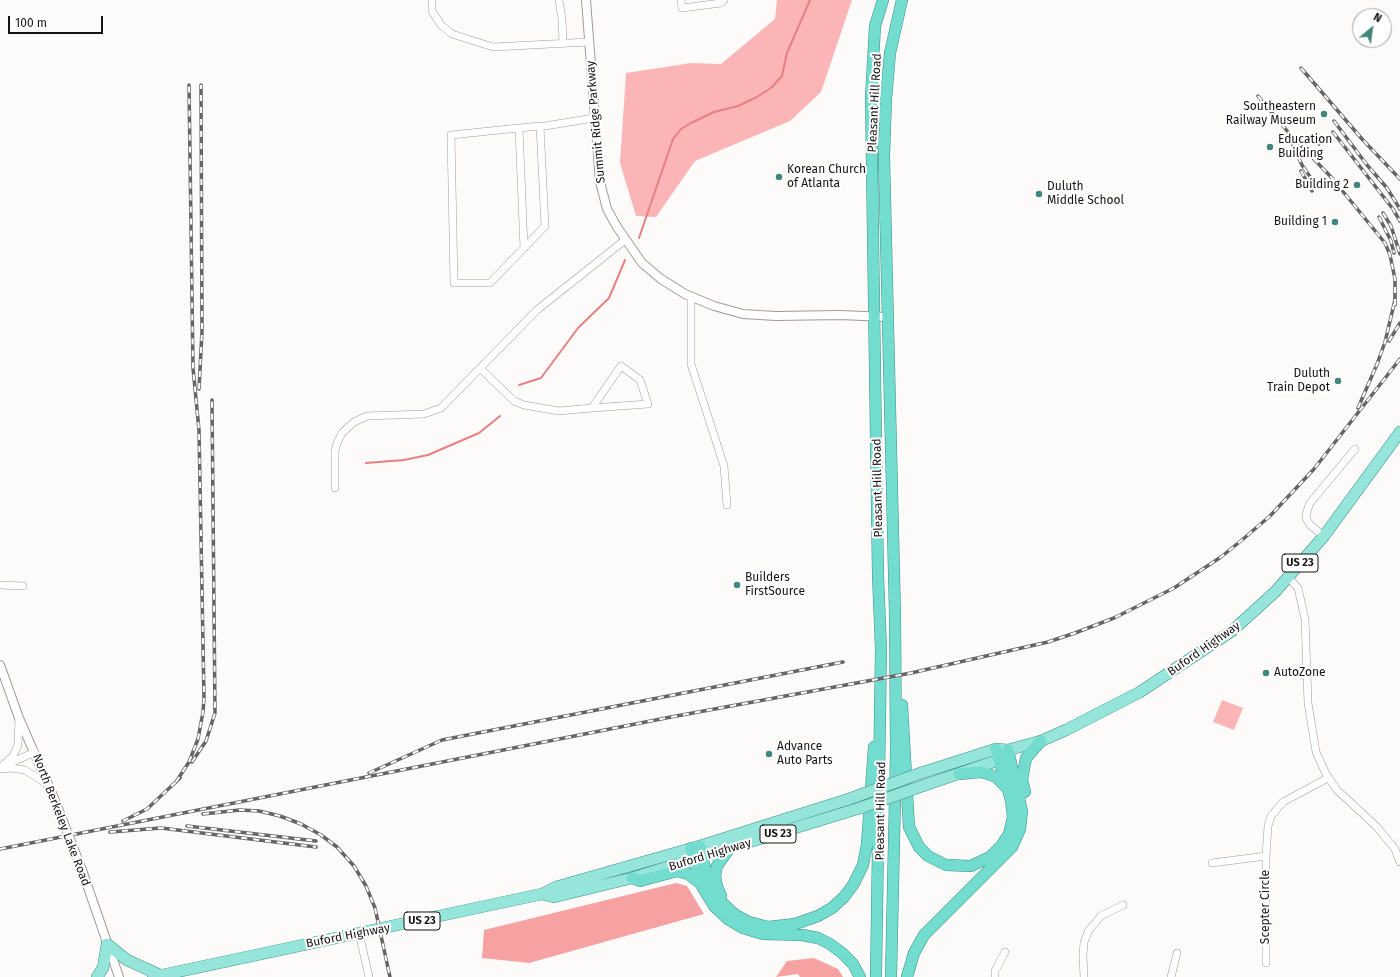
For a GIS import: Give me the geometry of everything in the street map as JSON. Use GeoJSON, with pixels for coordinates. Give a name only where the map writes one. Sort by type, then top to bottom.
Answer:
{"type":"FeatureCollection","features":[{"type":"Feature","properties":{"kind":"highway","name":"Pleasant Hill Road"},"geometry":{"type":"LineString","coordinates":[[876,977],[881,649],[878,576],[871,98],[875,26],[883,0]]}},
{"type":"Feature","properties":{"kind":"highway","name":"Pleasant Hill Road"},"geometry":{"type":"LineString","coordinates":[[891,977],[896,752],[895,615],[884,156],[886,99],[890,53],[902,0]]}},
{"type":"Feature","properties":{"kind":"highway"},"geometry":{"type":"LineString","coordinates":[[895,615],[900,658],[908,827],[919,846],[928,856],[946,865],[971,866],[990,857],[1001,846],[1009,834],[1013,817],[1008,789],[996,749]]}},
{"type":"Feature","properties":{"kind":"highway"},"geometry":{"type":"LineString","coordinates":[[695,847],[698,859],[709,885],[718,899],[734,914],[749,922],[768,927],[795,924],[818,916],[832,908],[853,885],[863,865],[867,844],[881,649]]}},
{"type":"Feature","properties":{"kind":"highway"},"geometry":{"type":"LineString","coordinates":[[945,913],[982,889],[1013,858],[1024,842],[1028,827],[1029,810],[1022,780],[1023,770],[1026,758],[1041,741]]}},
{"type":"Feature","properties":{"kind":"highway"},"geometry":{"type":"LineString","coordinates":[[907,977],[914,953],[924,935],[945,913],[995,867],[1012,847],[1020,829],[1022,812],[1008,750]]}},
{"type":"Feature","properties":{"kind":"highway"},"geometry":{"type":"LineString","coordinates":[[959,774],[981,772],[988,774],[996,777],[1008,789]]}},
{"type":"Feature","properties":{"kind":"highway"},"geometry":{"type":"LineString","coordinates":[[729,849],[717,866],[715,875],[717,887],[722,897],[737,911],[750,918],[766,922],[795,924]]}},
{"type":"Feature","properties":{"kind":"highway"},"geometry":{"type":"LineString","coordinates":[[698,859],[700,883]]}},
{"type":"Feature","properties":{"kind":"highway"},"geometry":{"type":"LineString","coordinates":[[632,878],[640,881],[677,871],[688,874],[700,883],[714,906],[728,919],[744,928],[763,934],[802,935],[818,938],[830,944],[842,953],[853,964],[860,977]]}},
{"type":"Feature","properties":{"kind":"main road","name":"Buford Highway"},"geometry":{"type":"LineString","coordinates":[[157,976],[542,894],[556,887],[695,847],[849,799],[921,773],[996,749],[1008,750],[1041,741],[1134,695],[1181,666],[1232,631],[1275,592],[1324,536],[1400,432]]}},
{"type":"Feature","properties":{"kind":"main road"},"geometry":{"type":"LineString","coordinates":[[1000,760],[1008,750]]}},
{"type":"Feature","properties":{"kind":"main road","name":"Buford Highway"},"geometry":{"type":"LineString","coordinates":[[542,894],[554,897],[632,878],[698,859],[853,810],[1000,760]]}},
{"type":"Feature","properties":{"kind":"main road"},"geometry":{"type":"LineString","coordinates":[[97,977],[103,968],[107,944],[127,960],[157,976]]}},
{"type":"Feature","properties":{"kind":"street"},"geometry":{"type":"LineString","coordinates":[[432,0],[432,11],[441,25],[452,34],[493,47],[589,42]]}},
{"type":"Feature","properties":{"kind":"street"},"geometry":{"type":"LineString","coordinates":[[559,0],[562,19],[563,43]]}},
{"type":"Feature","properties":{"kind":"street","name":"Summit Ridge Parkway"},"geometry":{"type":"LineString","coordinates":[[586,0],[600,182],[607,209],[625,240],[642,263],[661,278],[691,297],[714,306],[743,314],[776,316],[887,317]]}},
{"type":"Feature","properties":{"kind":"street"},"geometry":{"type":"LineString","coordinates":[[681,0],[682,8],[721,3],[724,0]]}},
{"type":"Feature","properties":{"kind":"street"},"geometry":{"type":"LineString","coordinates":[[540,126],[545,226],[490,282],[454,283],[451,135],[540,126],[594,118]]}},
{"type":"Feature","properties":{"kind":"street"},"geometry":{"type":"LineString","coordinates":[[519,128],[524,248]]}},
{"type":"Feature","properties":{"kind":"street"},"geometry":{"type":"LineString","coordinates":[[336,488],[335,451],[337,443],[342,433],[354,422],[367,416],[424,414],[441,408],[537,310],[625,240]]}},
{"type":"Feature","properties":{"kind":"street"},"geometry":{"type":"LineString","coordinates":[[691,297],[691,364],[724,466],[727,505]]}},
{"type":"Feature","properties":{"kind":"street"},"geometry":{"type":"LineString","coordinates":[[480,368],[514,401],[524,405],[559,411],[648,404],[640,380],[621,366],[592,408]]}},
{"type":"Feature","properties":{"kind":"street"},"geometry":{"type":"LineString","coordinates":[[1324,536],[1310,525],[1306,518],[1307,511],[1310,503],[1355,449]]}},
{"type":"Feature","properties":{"kind":"street"},"geometry":{"type":"LineString","coordinates":[[1288,577],[1298,588],[1305,619],[1308,703],[1313,743],[1328,778],[1337,790],[1377,827],[1395,849],[1400,862]]}},
{"type":"Feature","properties":{"kind":"street"},"geometry":{"type":"LineString","coordinates":[[0,585],[23,586]]}},
{"type":"Feature","properties":{"kind":"street","name":"North Berkeley Lake Road"},"geometry":{"type":"LineString","coordinates":[[0,665],[19,718],[50,786],[82,870],[119,977]]}},
{"type":"Feature","properties":{"kind":"street"},"geometry":{"type":"LineString","coordinates":[[0,769],[13,756],[18,745],[19,718]]}},
{"type":"Feature","properties":{"kind":"street"},"geometry":{"type":"LineString","coordinates":[[0,769],[35,752]]}},
{"type":"Feature","properties":{"kind":"street"},"geometry":{"type":"LineString","coordinates":[[0,769],[11,768],[25,770],[50,786]]}},
{"type":"Feature","properties":{"kind":"street"},"geometry":{"type":"LineString","coordinates":[[1266,856],[1268,826],[1276,808],[1292,796],[1328,778]]}},
{"type":"Feature","properties":{"kind":"street","name":"Scepter Circle"},"geometry":{"type":"LineString","coordinates":[[1212,863],[1266,856],[1266,963]]}},
{"type":"Feature","properties":{"kind":"street"},"geometry":{"type":"LineString","coordinates":[[1084,977],[1082,956],[1084,942],[1089,930],[1102,916],[1123,905]]}},
{"type":"Feature","properties":{"kind":"street"},"geometry":{"type":"LineString","coordinates":[[359,934],[370,977]]}},
{"type":"Feature","properties":{"kind":"street"},"geometry":{"type":"LineString","coordinates":[[995,977],[995,971],[1004,952]]}},
{"type":"Feature","properties":{"kind":"street"},"geometry":{"type":"LineString","coordinates":[[1172,977],[1177,954]]}},
{"type":"Feature","properties":{"kind":"shaded area"},"geometry":{"type":"Polygon","coordinates":[[[777,0],[852,0],[821,92],[790,121],[695,161],[656,217],[636,216],[620,163],[626,73],[691,63],[721,64],[775,19],[777,0]]]}},
{"type":"Feature","properties":{"kind":"shaded area"},"geometry":{"type":"Polygon","coordinates":[[[1222,700],[1243,708],[1234,730],[1213,722],[1222,700]]]}},
{"type":"Feature","properties":{"kind":"shaded area"},"geometry":{"type":"Polygon","coordinates":[[[676,883],[687,886],[704,914],[529,963],[482,958],[484,930],[676,883]]]}},
{"type":"Feature","properties":{"kind":"shaded area"},"geometry":{"type":"Polygon","coordinates":[[[814,958],[838,969],[843,977],[800,977],[798,974],[776,977],[787,961],[814,958]]]}},
{"type":"Feature","properties":{"kind":"waterway"},"geometry":{"type":"LineString","coordinates":[[639,238],[673,139],[681,129],[691,123],[714,112],[738,106],[771,88],[782,76],[787,53],[810,0]]}},
{"type":"Feature","properties":{"kind":"waterway"},"geometry":{"type":"LineString","coordinates":[[519,385],[541,378],[578,328],[609,298],[625,260]]}},
{"type":"Feature","properties":{"kind":"waterway"},"geometry":{"type":"LineString","coordinates":[[366,463],[404,460],[428,455],[479,433],[500,416]]}},
{"type":"Feature","properties":{"kind":"railway"},"geometry":{"type":"LineString","coordinates":[[1301,68],[1362,139],[1400,179]]}},
{"type":"Feature","properties":{"kind":"railway"},"geometry":{"type":"LineString","coordinates":[[176,782],[189,762],[198,739],[204,698],[199,430],[193,368],[189,85]]}},
{"type":"Feature","properties":{"kind":"railway"},"geometry":{"type":"LineString","coordinates":[[199,389],[202,331],[201,85]]}},
{"type":"Feature","properties":{"kind":"railway"},"geometry":{"type":"LineString","coordinates":[[1258,96],[1288,132],[1332,178],[1385,243],[1390,255],[1395,279],[1395,305]]}},
{"type":"Feature","properties":{"kind":"railway"},"geometry":{"type":"LineString","coordinates":[[1334,121],[1367,165],[1387,188],[1400,209]]}},
{"type":"Feature","properties":{"kind":"railway"},"geometry":{"type":"LineString","coordinates":[[1333,132],[1393,209],[1400,221]]}},
{"type":"Feature","properties":{"kind":"railway"},"geometry":{"type":"LineString","coordinates":[[1288,135],[1302,165],[1317,187]]}},
{"type":"Feature","properties":{"kind":"railway"},"geometry":{"type":"LineString","coordinates":[[1314,137],[1319,144]]}},
{"type":"Feature","properties":{"kind":"railway"},"geometry":{"type":"LineString","coordinates":[[1301,171],[1312,191]]}},
{"type":"Feature","properties":{"kind":"railway"},"geometry":{"type":"LineString","coordinates":[[1383,213],[1391,226],[1400,254]]}},
{"type":"Feature","properties":{"kind":"railway"},"geometry":{"type":"LineString","coordinates":[[1379,217],[1391,241],[1394,253]]}},
{"type":"Feature","properties":{"kind":"railway"},"geometry":{"type":"LineString","coordinates":[[1376,367],[1385,342],[1395,300]]}},
{"type":"Feature","properties":{"kind":"railway"},"geometry":{"type":"LineString","coordinates":[[1389,341],[1400,323]]}},
{"type":"Feature","properties":{"kind":"railway"},"geometry":{"type":"LineString","coordinates":[[0,849],[671,717],[911,673],[1048,642],[1075,633],[1114,618],[1174,588],[1221,557],[1242,540],[1270,516],[1314,469],[1400,359]]}},
{"type":"Feature","properties":{"kind":"railway"},"geometry":{"type":"LineString","coordinates":[[1358,408],[1378,362]]}},
{"type":"Feature","properties":{"kind":"railway"},"geometry":{"type":"LineString","coordinates":[[192,762],[206,741],[215,713],[212,400]]}},
{"type":"Feature","properties":{"kind":"railway"},"geometry":{"type":"LineString","coordinates":[[369,773],[442,740],[843,662]]}},
{"type":"Feature","properties":{"kind":"railway"},"geometry":{"type":"LineString","coordinates":[[123,821],[147,809],[180,778]]}},
{"type":"Feature","properties":{"kind":"railway"},"geometry":{"type":"LineString","coordinates":[[203,814],[240,810],[259,811],[280,816],[301,824],[321,835],[337,847],[354,866],[366,886],[375,908],[390,977]]}},
{"type":"Feature","properties":{"kind":"railway"},"geometry":{"type":"LineString","coordinates":[[187,826],[316,841]]}},
{"type":"Feature","properties":{"kind":"railway"},"geometry":{"type":"LineString","coordinates":[[110,832],[161,828],[316,847]]}},
{"type":"Feature","properties":{"kind":"place","name":"Southeastern Railway Museum"},"geometry":{"type":"Point","coordinates":[1324,114]}},
{"type":"Feature","properties":{"kind":"place","name":"Education Building"},"geometry":{"type":"Point","coordinates":[1270,147]}},
{"type":"Feature","properties":{"kind":"place","name":"Korean Church of Atlanta"},"geometry":{"type":"Point","coordinates":[779,177]}},
{"type":"Feature","properties":{"kind":"place","name":"Building 2"},"geometry":{"type":"Point","coordinates":[1357,185]}},
{"type":"Feature","properties":{"kind":"place","name":"Duluth Middle School"},"geometry":{"type":"Point","coordinates":[1039,194]}},
{"type":"Feature","properties":{"kind":"place","name":"Building 1"},"geometry":{"type":"Point","coordinates":[1335,222]}},
{"type":"Feature","properties":{"kind":"place","name":"Duluth Train Depot"},"geometry":{"type":"Point","coordinates":[1338,381]}},
{"type":"Feature","properties":{"kind":"place","name":"Builders FirstSource"},"geometry":{"type":"Point","coordinates":[737,585]}},
{"type":"Feature","properties":{"kind":"place","name":"AutoZone"},"geometry":{"type":"Point","coordinates":[1266,673]}},
{"type":"Feature","properties":{"kind":"place","name":"Advance Auto Parts"},"geometry":{"type":"Point","coordinates":[769,754]}}]}
